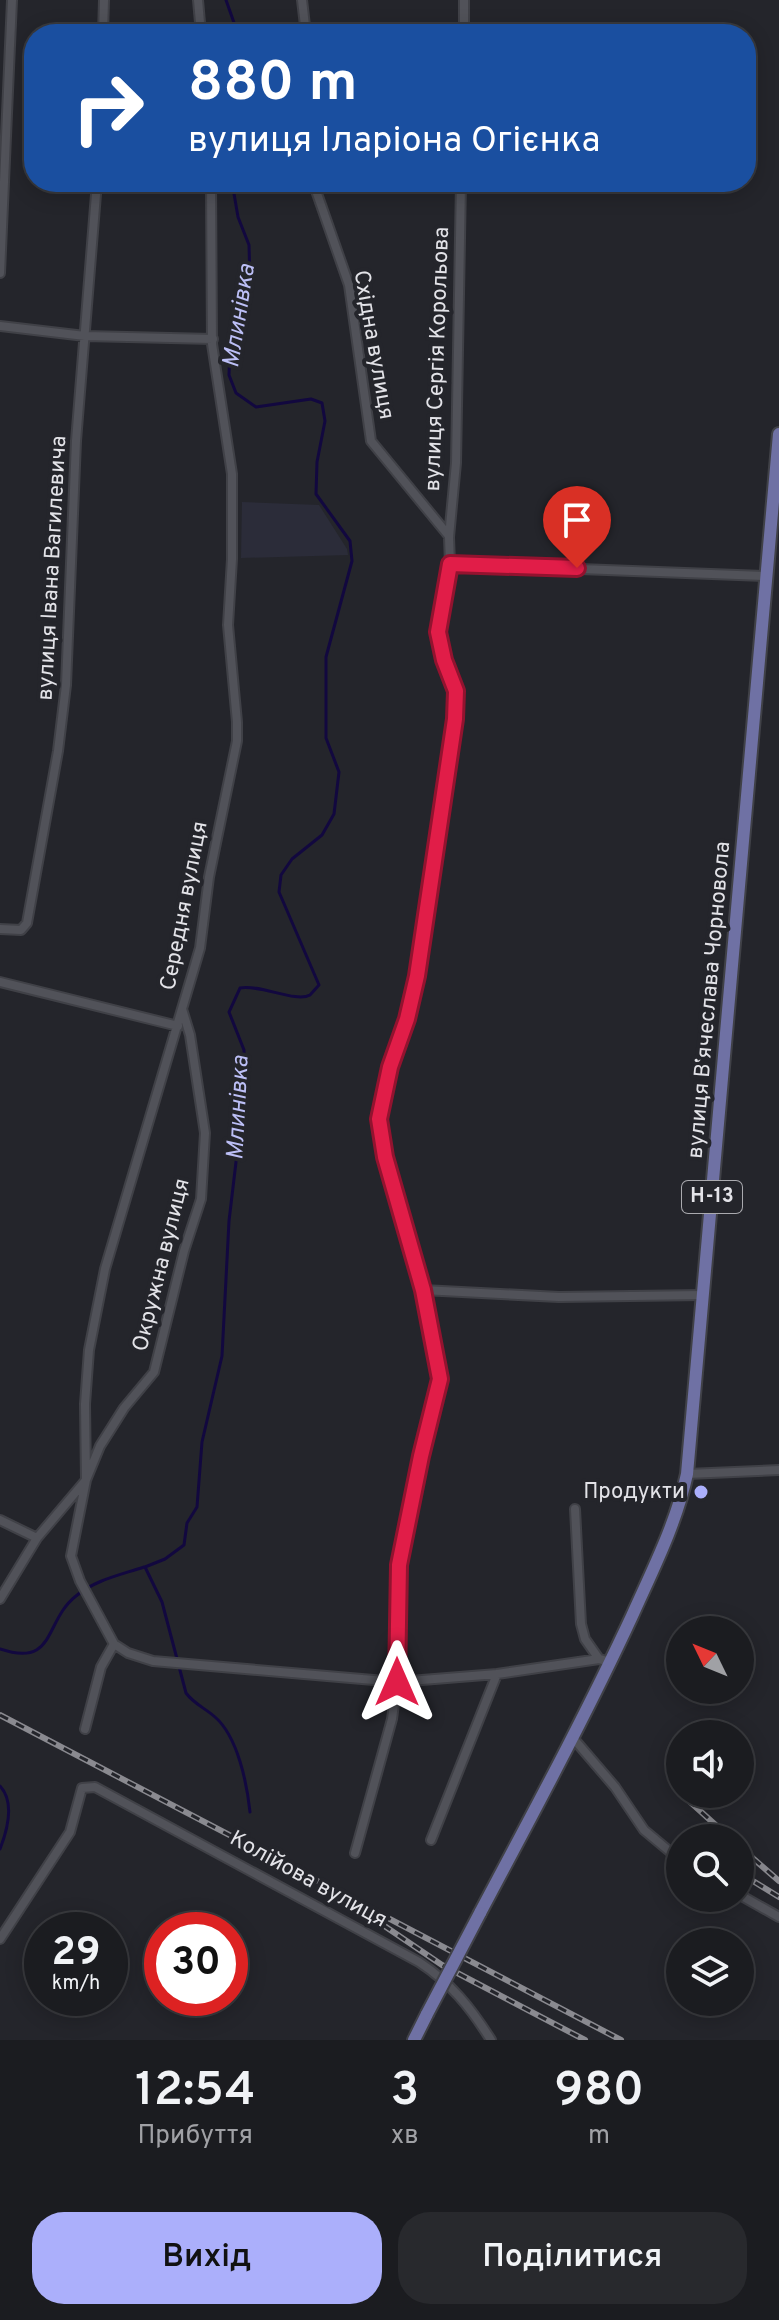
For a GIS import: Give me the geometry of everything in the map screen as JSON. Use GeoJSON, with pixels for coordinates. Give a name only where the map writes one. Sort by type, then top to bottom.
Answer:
{"type":"FeatureCollection","features":[{"type":"Feature","properties":{"kind":"main road","name":"вулиця Вʼячеслава Чорновола"},"geometry":{"type":"LineString","coordinates":[[414,2040],[573,1738],[605,1660],[681,1503],[687,1474],[779,434]]}},
{"type":"Feature","properties":{"kind":"street"},"geometry":{"type":"LineString","coordinates":[[0,273],[12,0]]}},
{"type":"Feature","properties":{"kind":"street"},"geometry":{"type":"LineString","coordinates":[[103,24],[104,0]]}},
{"type":"Feature","properties":{"kind":"street"},"geometry":{"type":"LineString","coordinates":[[198,0],[200,24]]}},
{"type":"Feature","properties":{"kind":"street"},"geometry":{"type":"LineString","coordinates":[[302,0],[305,24]]}},
{"type":"Feature","properties":{"kind":"street"},"geometry":{"type":"LineString","coordinates":[[464,0],[464,24]]}},
{"type":"Feature","properties":{"kind":"street","name":"вулиця Івана Вагилевича"},"geometry":{"type":"LineString","coordinates":[[0,929],[21,930],[27,923],[58,751],[66,685],[76,441],[96,192]]}},
{"type":"Feature","properties":{"kind":"street","name":"Середня вулиця"},"geometry":{"type":"LineString","coordinates":[[86,1480],[85,1404],[89,1350],[105,1269],[200,948],[209,877],[237,741],[228,625],[232,474],[213,339],[211,192]]}},
{"type":"Feature","properties":{"kind":"street","name":"Східна вулиця"},"geometry":{"type":"LineString","coordinates":[[316,192],[349,285],[371,441],[449,537]]}},
{"type":"Feature","properties":{"kind":"street","name":"вулиця Сергія Корольова"},"geometry":{"type":"LineString","coordinates":[[449,537],[456,463],[461,192]]}},
{"type":"Feature","properties":{"kind":"street"},"geometry":{"type":"LineString","coordinates":[[0,326],[85,336],[213,339]]}},
{"type":"Feature","properties":{"kind":"street"},"geometry":{"type":"LineString","coordinates":[[355,1853],[392,1719],[397,1682],[399,1565],[440,1379],[423,1290],[385,1157],[379,1119],[390,1067],[407,1019],[417,976],[455,719],[456,691],[444,660],[438,632],[450,564],[449,537]]}},
{"type":"Feature","properties":{"kind":"street"},"geometry":{"type":"LineString","coordinates":[[450,564],[767,576]]}},
{"type":"Feature","properties":{"kind":"street"},"geometry":{"type":"LineString","coordinates":[[0,982],[178,1026]]}},
{"type":"Feature","properties":{"kind":"street","name":"Окружна вулиця"},"geometry":{"type":"LineString","coordinates":[[114,1644],[80,1581],[71,1556],[86,1480],[100,1446],[124,1408],[154,1372],[184,1251],[201,1199],[205,1133],[190,1035],[182,1009]]}},
{"type":"Feature","properties":{"kind":"street"},"geometry":{"type":"LineString","coordinates":[[423,1290],[559,1297],[703,1295]]}},
{"type":"Feature","properties":{"kind":"street"},"geometry":{"type":"LineString","coordinates":[[687,1474],[779,1470]]}},
{"type":"Feature","properties":{"kind":"street"},"geometry":{"type":"LineString","coordinates":[[0,1599],[37,1538],[86,1480]]}},
{"type":"Feature","properties":{"kind":"street"},"geometry":{"type":"LineString","coordinates":[[575,1509],[581,1624],[585,1639],[605,1660]]}},
{"type":"Feature","properties":{"kind":"street"},"geometry":{"type":"LineString","coordinates":[[0,1520],[37,1538]]}},
{"type":"Feature","properties":{"kind":"street"},"geometry":{"type":"LineString","coordinates":[[85,1729],[101,1667],[114,1644],[142,1659],[397,1682],[497,1674],[605,1660]]}},
{"type":"Feature","properties":{"kind":"street"},"geometry":{"type":"LineString","coordinates":[[431,1840],[497,1674]]}},
{"type":"Feature","properties":{"kind":"street"},"geometry":{"type":"LineString","coordinates":[[573,1738],[615,1787],[644,1830],[666,1848]]}},
{"type":"Feature","properties":{"kind":"street","name":"Колійова вулиця"},"geometry":{"type":"LineString","coordinates":[[0,1939],[70,1832],[82,1788],[95,1787],[419,1962],[438,1975],[474,2011],[491,2040]]}},
{"type":"Feature","properties":{"kind":"street"},"geometry":{"type":"LineString","coordinates":[[754,1903],[779,1917]]}},
{"type":"Feature","properties":{"kind":"shaded area"},"geometry":{"type":"Polygon","coordinates":[[[242,502],[319,505],[348,555],[241,558],[242,502]]]}},
{"type":"Feature","properties":{"kind":"waterway","name":"Млинівка"},"geometry":{"type":"LineString","coordinates":[[226,0],[234,24]]}},
{"type":"Feature","properties":{"kind":"waterway","name":"Млинівка"},"geometry":{"type":"LineString","coordinates":[[234,192],[238,217],[249,245],[250,280],[230,347],[229,375],[236,393],[256,407],[311,399],[322,403],[325,421],[317,462],[316,494],[350,541],[352,561],[326,657],[326,738],[339,772],[334,814],[322,835],[292,859],[281,875],[279,892],[319,985],[304,997],[240,988],[229,1012],[244,1050],[243,1103],[229,1221],[222,1356],[202,1442],[197,1507],[187,1523],[184,1545],[165,1559],[145,1567],[162,1602],[186,1693],[215,1717],[230,1736],[244,1775],[250,1812]]}},
{"type":"Feature","properties":{"kind":"waterway"},"geometry":{"type":"LineString","coordinates":[[0,1649],[18,1653],[31,1652],[40,1647],[66,1606],[83,1590],[144,1567]]}},
{"type":"Feature","properties":{"kind":"waterway"},"geometry":{"type":"LineString","coordinates":[[0,1786],[8,1808],[0,1849]]}},
{"type":"Feature","properties":{"kind":"railway"},"geometry":{"type":"LineString","coordinates":[[0,1715],[621,2040]]}},
{"type":"Feature","properties":{"kind":"railway"},"geometry":{"type":"LineString","coordinates":[[697,1808],[715,1824]]}},
{"type":"Feature","properties":{"kind":"railway"},"geometry":{"type":"LineString","coordinates":[[754,1859],[779,1881]]}},
{"type":"Feature","properties":{"kind":"railway"},"geometry":{"type":"LineString","coordinates":[[754,1882],[779,1897]]}},
{"type":"Feature","properties":{"kind":"railway"},"geometry":{"type":"LineString","coordinates":[[383,1925],[442,1965],[585,2040]]}},
{"type":"Feature","properties":{"kind":"place","name":"Продукти"},"geometry":{"type":"Point","coordinates":[701,1492]}},
{"type":"Feature","properties":{"kind":"route"},"geometry":{"type":"LineString","coordinates":[[397,1682],[399,1565],[440,1379],[431,1324],[385,1157],[379,1119],[390,1067],[407,1019],[417,976],[455,719],[456,691],[444,660],[438,632],[450,564],[577,568]]}}]}
